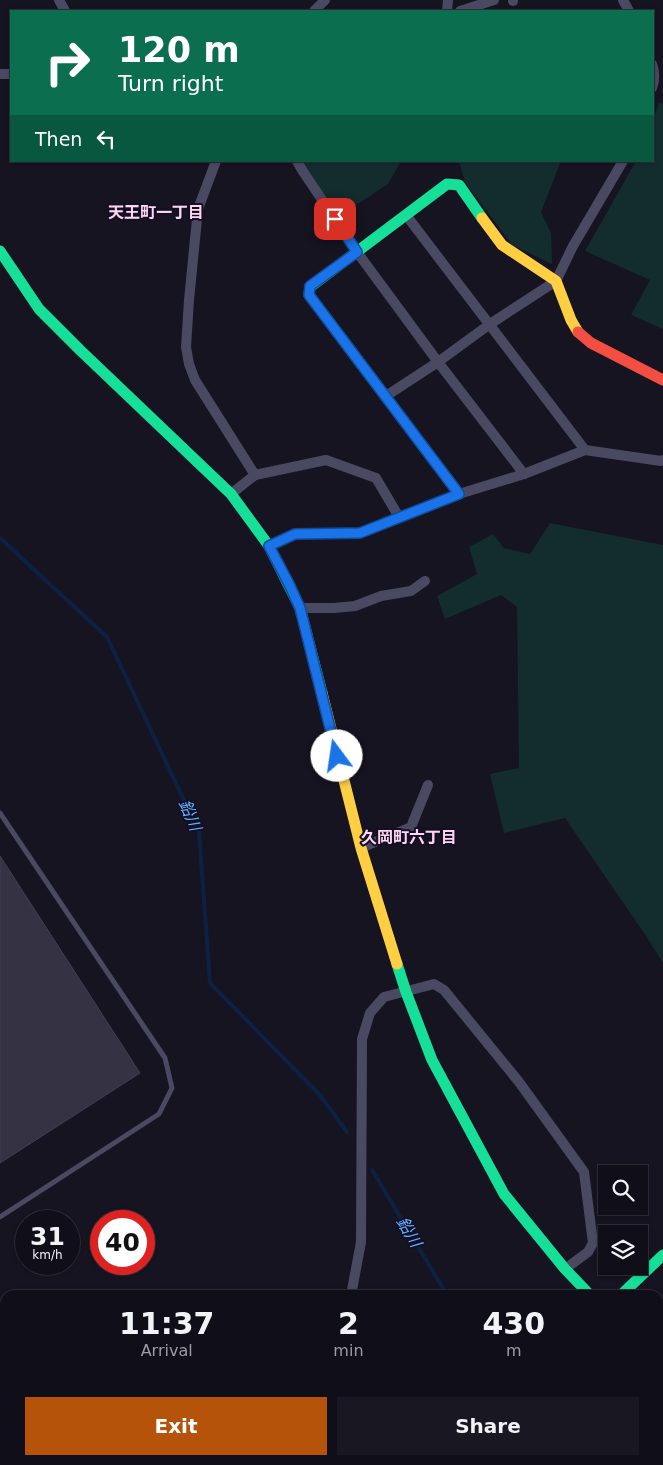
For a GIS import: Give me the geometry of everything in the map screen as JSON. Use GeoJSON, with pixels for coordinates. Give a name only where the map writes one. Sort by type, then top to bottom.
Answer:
{"type":"FeatureCollection","features":[{"type":"Feature","properties":{"kind":"street"},"geometry":{"type":"LineString","coordinates":[[316,10],[325,0]]}},
{"type":"Feature","properties":{"kind":"street"},"geometry":{"type":"LineString","coordinates":[[463,10],[494,0]]}},
{"type":"Feature","properties":{"kind":"street"},"geometry":{"type":"LineString","coordinates":[[654,68],[654,82]]}},
{"type":"Feature","properties":{"kind":"street"},"geometry":{"type":"LineString","coordinates":[[216,162],[198,209],[186,347],[189,364],[195,380],[255,475]]}},
{"type":"Feature","properties":{"kind":"street"},"geometry":{"type":"LineString","coordinates":[[298,162],[357,252],[524,474]]}},
{"type":"Feature","properties":{"kind":"street"},"geometry":{"type":"LineString","coordinates":[[386,396],[556,281],[573,246],[622,162]]}},
{"type":"Feature","properties":{"kind":"street"},"geometry":{"type":"LineString","coordinates":[[459,494],[309,295],[310,286],[447,184],[459,185],[502,245],[556,281],[570,320],[578,332],[591,343],[663,380]]}},
{"type":"Feature","properties":{"kind":"street"},"geometry":{"type":"LineString","coordinates":[[406,215],[585,450]]}},
{"type":"Feature","properties":{"kind":"street"},"geometry":{"type":"LineString","coordinates":[[0,250],[40,309],[80,350],[231,494],[269,546],[300,608],[360,848],[406,992],[432,1060],[504,1194],[565,1269],[585,1290]]}},
{"type":"Feature","properties":{"kind":"street"},"geometry":{"type":"LineString","coordinates":[[269,546],[295,534],[360,533],[459,494],[524,474],[585,450],[663,460]]}},
{"type":"Feature","properties":{"kind":"street"},"geometry":{"type":"LineString","coordinates":[[231,494],[255,475],[326,460],[376,478],[399,517]]}},
{"type":"Feature","properties":{"kind":"street"},"geometry":{"type":"LineString","coordinates":[[300,608],[355,606],[381,596],[411,591],[425,581]]}},
{"type":"Feature","properties":{"kind":"street"},"geometry":{"type":"LineString","coordinates":[[360,848],[411,827],[428,785]]}},
{"type":"Feature","properties":{"kind":"street"},"geometry":{"type":"LineString","coordinates":[[352,1290],[361,1242],[362,1039],[370,1012],[384,997],[434,984],[444,990],[519,1082],[584,1172],[592,1243],[588,1252],[565,1269]]}},
{"type":"Feature","properties":{"kind":"street"},"geometry":{"type":"LineString","coordinates":[[626,1290],[663,1255]]}},
{"type":"Feature","properties":{"kind":"lane"},"geometry":{"type":"LineString","coordinates":[[0,813],[165,1058],[172,1088],[159,1114],[0,1216]]}},
{"type":"Feature","properties":{"kind":"green space"},"geometry":{"type":"Polygon","coordinates":[[[659,102],[663,104],[663,329],[631,315],[650,280],[585,251],[635,162],[654,162],[654,116],[659,102]]]}},
{"type":"Feature","properties":{"kind":"green space"},"geometry":{"type":"Polygon","coordinates":[[[302,162],[400,162],[388,184],[338,217],[302,162]]]}},
{"type":"Feature","properties":{"kind":"green space"},"geometry":{"type":"Polygon","coordinates":[[[459,162],[561,162],[541,212],[551,233],[552,264],[512,245],[465,182],[459,162]]]}},
{"type":"Feature","properties":{"kind":"green space"},"geometry":{"type":"Polygon","coordinates":[[[550,523],[663,545],[663,963],[565,818],[504,833],[490,774],[519,768],[517,607],[501,595],[445,619],[437,596],[477,574],[469,547],[493,534],[504,548],[530,554],[550,523]]]}},
{"type":"Feature","properties":{"kind":"building"},"geometry":{"type":"Polygon","coordinates":[[[0,856],[140,1073],[0,1163],[0,856]]]}},
{"type":"Feature","properties":{"kind":"waterway","name":"鉛川"},"geometry":{"type":"LineString","coordinates":[[0,538],[107,637],[199,832],[210,983],[320,1095],[347,1132]]}},
{"type":"Feature","properties":{"kind":"waterway","name":"鉛川"},"geometry":{"type":"LineString","coordinates":[[372,1170],[444,1290]]}},
{"type":"Feature","properties":{"kind":"traffic: fast"},"geometry":{"type":"LineString","coordinates":[[459,494],[309,295],[310,287],[447,184],[459,185],[482,218]]}},
{"type":"Feature","properties":{"kind":"traffic: fast"},"geometry":{"type":"LineString","coordinates":[[0,251],[39,309],[231,494],[269,546],[300,608],[322,693]]}},
{"type":"Feature","properties":{"kind":"traffic: fast"},"geometry":{"type":"LineString","coordinates":[[397,964],[432,1060],[504,1194],[565,1269],[585,1290]]}},
{"type":"Feature","properties":{"kind":"traffic: fast"},"geometry":{"type":"LineString","coordinates":[[626,1290],[663,1255]]}},
{"type":"Feature","properties":{"kind":"traffic: slow"},"geometry":{"type":"LineString","coordinates":[[482,218],[502,245],[556,281],[571,320],[578,332]]}},
{"type":"Feature","properties":{"kind":"traffic: slow"},"geometry":{"type":"LineString","coordinates":[[322,693],[361,848],[397,964]]}},
{"type":"Feature","properties":{"kind":"traffic: jam"},"geometry":{"type":"LineString","coordinates":[[578,332],[591,343],[663,380]]}},
{"type":"Feature","properties":{"kind":"district","name":"天王町一丁目"},"geometry":{"type":"Point","coordinates":[156,212]}},
{"type":"Feature","properties":{"kind":"district","name":"久岡町六丁目"},"geometry":{"type":"Point","coordinates":[409,837]}},
{"type":"Feature","properties":{"kind":"route"},"geometry":{"type":"LineString","coordinates":[[335,219],[357,252],[310,286],[309,295],[459,494],[360,533],[295,534],[269,546],[300,608],[337,756]]}}]}
